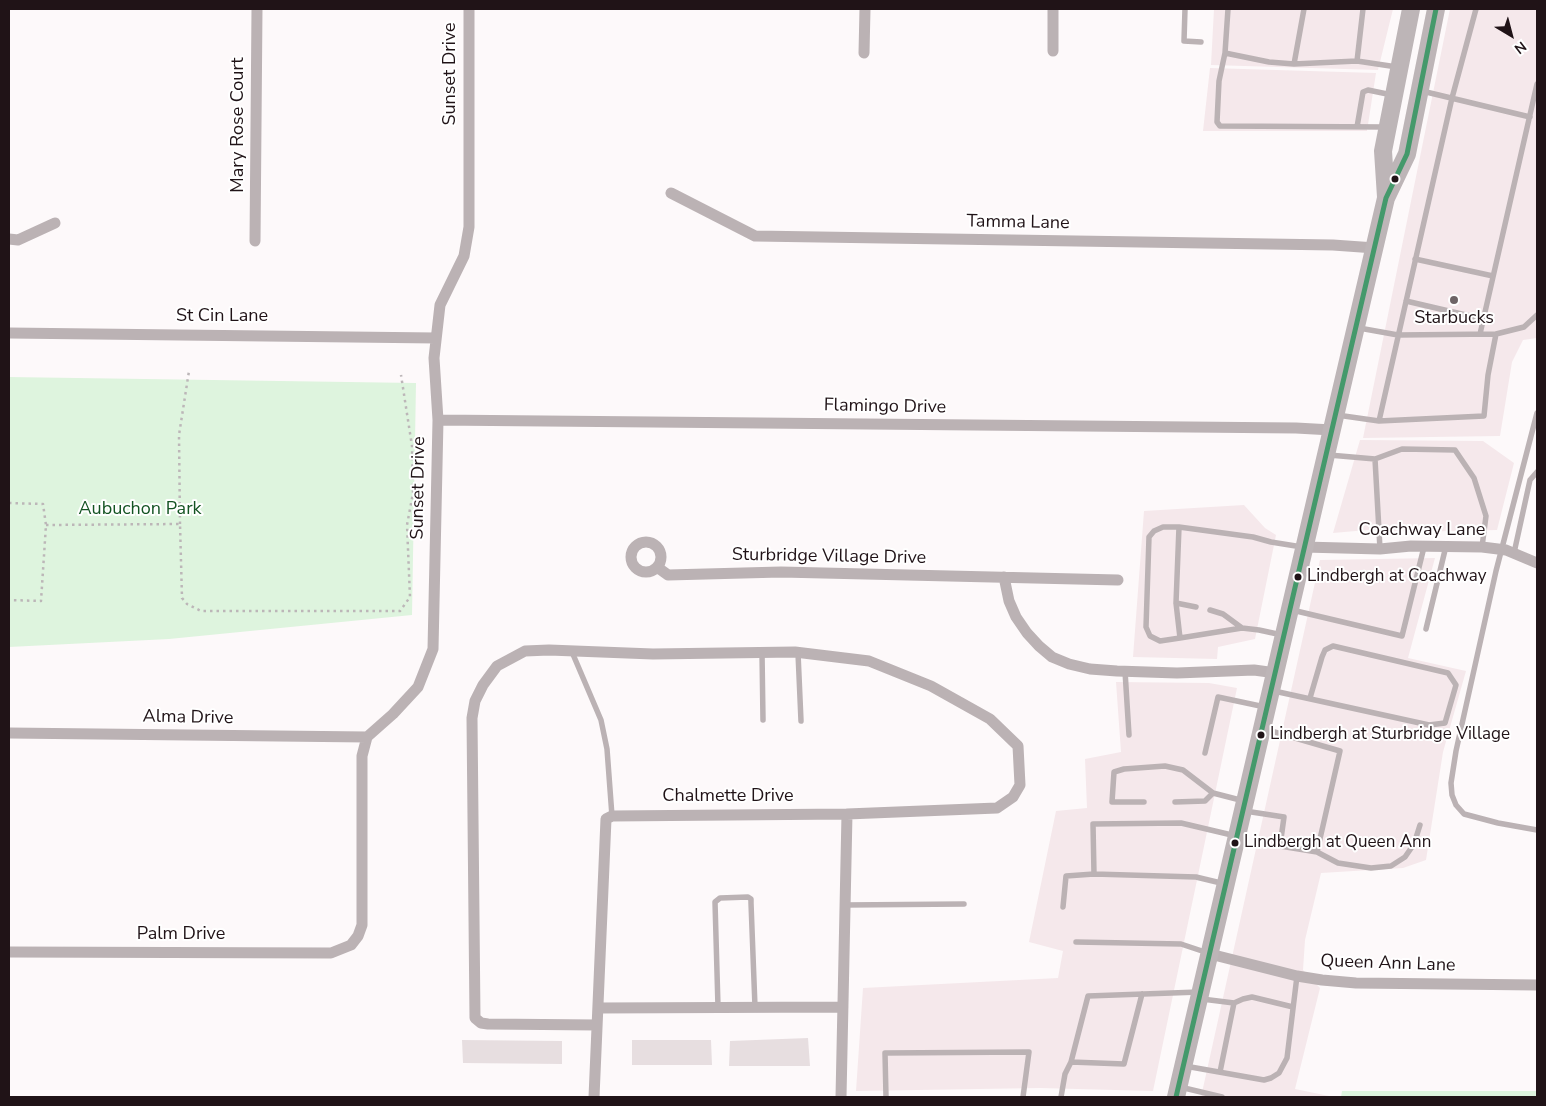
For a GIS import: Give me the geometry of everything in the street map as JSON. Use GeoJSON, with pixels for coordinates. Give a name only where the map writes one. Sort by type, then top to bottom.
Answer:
{"type":"FeatureCollection","features":[{"type":"Feature","properties":{"kind":"main road"},"geometry":{"type":"LineString","coordinates":[[1386,198],[1383,151],[1411,9]]}},
{"type":"Feature","properties":{"kind":"main road"},"geometry":{"type":"LineString","coordinates":[[1177,1092],[1386,198],[1407,154],[1436,9]]}},
{"type":"Feature","properties":{"kind":"street","name":"Mary Rose Court"},"geometry":{"type":"LineString","coordinates":[[255,241],[257,9]]}},
{"type":"Feature","properties":{"kind":"street","name":"Sunset Drive"},"geometry":{"type":"LineString","coordinates":[[366,737],[394,714],[418,687],[433,649],[438,420],[434,358],[440,305],[464,256],[469,227],[469,9]]}},
{"type":"Feature","properties":{"kind":"street"},"geometry":{"type":"LineString","coordinates":[[864,53],[865,9]]}},
{"type":"Feature","properties":{"kind":"street"},"geometry":{"type":"LineString","coordinates":[[1053,9],[1053,50]]}},
{"type":"Feature","properties":{"kind":"street","name":"Tamma Lane"},"geometry":{"type":"LineString","coordinates":[[671,193],[755,236],[1323,244],[1375,248]]}},
{"type":"Feature","properties":{"kind":"street"},"geometry":{"type":"LineString","coordinates":[[9,239],[18,240],[55,223]]}},
{"type":"Feature","properties":{"kind":"street","name":"St Cin Lane"},"geometry":{"type":"LineString","coordinates":[[9,333],[436,338]]}},
{"type":"Feature","properties":{"kind":"street","name":"Flamingo Drive"},"geometry":{"type":"LineString","coordinates":[[438,420],[1296,428],[1334,422]]}},
{"type":"Feature","properties":{"kind":"street","name":"Coachway Lane"},"geometry":{"type":"LineString","coordinates":[[1304,547],[1380,549],[1446,546],[1482,547],[1502,549],[1537,563]]}},
{"type":"Feature","properties":{"kind":"street","name":"Sturbridge Village Drive"},"geometry":{"type":"LineString","coordinates":[[657,567],[668,575],[781,572],[1118,580]]}},
{"type":"Feature","properties":{"kind":"street"},"geometry":{"type":"LineString","coordinates":[[1004,577],[1009,601],[1016,617],[1038,646],[1052,657],[1069,664],[1090,669],[1125,671],[1177,673],[1254,670],[1276,673]]}},
{"type":"Feature","properties":{"kind":"street","name":"Chalmette Drive"},"geometry":{"type":"LineString","coordinates":[[597,1025],[488,1024],[481,1023],[475,1018],[472,718],[475,701],[483,684],[497,666],[525,651],[549,650],[653,654],[798,653],[869,661],[931,686],[990,719],[1018,746],[1020,786],[1013,797],[997,808],[846,814],[612,816]]}},
{"type":"Feature","properties":{"kind":"street","name":"Alma Drive"},"geometry":{"type":"LineString","coordinates":[[9,733],[366,737]]}},
{"type":"Feature","properties":{"kind":"street","name":"Palm Drive"},"geometry":{"type":"LineString","coordinates":[[9,952],[331,953],[351,945],[358,936],[362,925],[362,756],[366,737]]}},
{"type":"Feature","properties":{"kind":"street"},"geometry":{"type":"LineString","coordinates":[[841,1097],[846,814]]}},
{"type":"Feature","properties":{"kind":"street"},"geometry":{"type":"LineString","coordinates":[[594,1097],[604,830],[606,819],[612,816]]}},
{"type":"Feature","properties":{"kind":"street","name":"Queen Ann Lane"},"geometry":{"type":"LineString","coordinates":[[1210,954],[1297,976],[1356,983],[1537,985]]}},
{"type":"Feature","properties":{"kind":"street"},"geometry":{"type":"LineString","coordinates":[[598,1008],[843,1007]]}},
{"type":"Feature","properties":{"kind":"lane"},"geometry":{"type":"LineString","coordinates":[[1185,9],[1184,41],[1201,42]]}},
{"type":"Feature","properties":{"kind":"lane"},"geometry":{"type":"LineString","coordinates":[[1228,9],[1225,53],[1219,81],[1217,122],[1220,126],[1388,127]]}},
{"type":"Feature","properties":{"kind":"lane"},"geometry":{"type":"LineString","coordinates":[[1294,64],[1304,9]]}},
{"type":"Feature","properties":{"kind":"lane"},"geometry":{"type":"LineString","coordinates":[[1357,61],[1364,9]]}},
{"type":"Feature","properties":{"kind":"lane"},"geometry":{"type":"LineString","coordinates":[[1379,421],[1452,98],[1476,9]]}},
{"type":"Feature","properties":{"kind":"lane"},"geometry":{"type":"LineString","coordinates":[[1225,53],[1269,62],[1294,64],[1357,61],[1399,67]]}},
{"type":"Feature","properties":{"kind":"lane"},"geometry":{"type":"LineString","coordinates":[[1480,334],[1537,84]]}},
{"type":"Feature","properties":{"kind":"lane"},"geometry":{"type":"LineString","coordinates":[[1357,127],[1364,92],[1368,90],[1394,96]]}},
{"type":"Feature","properties":{"kind":"lane"},"geometry":{"type":"LineString","coordinates":[[1420,90],[1530,116]]}},
{"type":"Feature","properties":{"kind":"lane"},"geometry":{"type":"LineString","coordinates":[[1415,259],[1493,276]]}},
{"type":"Feature","properties":{"kind":"lane"},"geometry":{"type":"LineString","coordinates":[[1406,301],[1483,319]]}},
{"type":"Feature","properties":{"kind":"lane"},"geometry":{"type":"LineString","coordinates":[[1356,327],[1398,335],[1496,334],[1524,327],[1537,315]]}},
{"type":"Feature","properties":{"kind":"lane"},"geometry":{"type":"LineString","coordinates":[[1334,422],[1484,416],[1488,374],[1496,334]]}},
{"type":"Feature","properties":{"kind":"lane"},"geometry":{"type":"LineString","coordinates":[[1537,413],[1502,549],[1456,751],[1451,783],[1452,795],[1456,805],[1464,814],[1498,823],[1537,830]]}},
{"type":"Feature","properties":{"kind":"lane"},"geometry":{"type":"LineString","coordinates":[[1326,455],[1375,459],[1402,449],[1455,450],[1474,478],[1486,516],[1482,547]]}},
{"type":"Feature","properties":{"kind":"lane"},"geometry":{"type":"LineString","coordinates":[[1375,459],[1380,549]]}},
{"type":"Feature","properties":{"kind":"lane"},"geometry":{"type":"LineString","coordinates":[[1514,553],[1530,480],[1537,472]]}},
{"type":"Feature","properties":{"kind":"lane"},"geometry":{"type":"LineString","coordinates":[[1284,636],[1242,628],[1160,641],[1150,636],[1146,627],[1149,537],[1154,531],[1163,527],[1179,527],[1253,537],[1304,547]]}},
{"type":"Feature","properties":{"kind":"lane"},"geometry":{"type":"LineString","coordinates":[[1179,527],[1176,603],[1180,638]]}},
{"type":"Feature","properties":{"kind":"lane"},"geometry":{"type":"LineString","coordinates":[[1426,629],[1446,546]]}},
{"type":"Feature","properties":{"kind":"lane"},"geometry":{"type":"LineString","coordinates":[[1290,610],[1402,636],[1424,547]]}},
{"type":"Feature","properties":{"kind":"lane"},"geometry":{"type":"LineString","coordinates":[[1176,603],[1196,607]]}},
{"type":"Feature","properties":{"kind":"lane"},"geometry":{"type":"LineString","coordinates":[[1210,610],[1223,614],[1242,628]]}},
{"type":"Feature","properties":{"kind":"lane"},"geometry":{"type":"LineString","coordinates":[[1272,690],[1429,725],[1445,724],[1456,685],[1448,673],[1333,646],[1325,650],[1310,698]]}},
{"type":"Feature","properties":{"kind":"lane"},"geometry":{"type":"LineString","coordinates":[[572,652],[601,720],[608,749],[612,816]]}},
{"type":"Feature","properties":{"kind":"lane"},"geometry":{"type":"LineString","coordinates":[[762,653],[763,720]]}},
{"type":"Feature","properties":{"kind":"lane"},"geometry":{"type":"LineString","coordinates":[[798,653],[801,721]]}},
{"type":"Feature","properties":{"kind":"lane"},"geometry":{"type":"LineString","coordinates":[[1125,671],[1128,735]]}},
{"type":"Feature","properties":{"kind":"lane"},"geometry":{"type":"LineString","coordinates":[[1205,753],[1218,697],[1267,708]]}},
{"type":"Feature","properties":{"kind":"lane"},"geometry":{"type":"LineString","coordinates":[[1262,728],[1340,751],[1317,852]]}},
{"type":"Feature","properties":{"kind":"lane"},"geometry":{"type":"LineString","coordinates":[[1144,802],[1112,802],[1114,772],[1124,769],[1166,766],[1183,770],[1213,793],[1245,806],[1284,817],[1280,846],[1317,852],[1338,863],[1371,868],[1391,866],[1405,857],[1414,844],[1420,824]]}},
{"type":"Feature","properties":{"kind":"lane"},"geometry":{"type":"LineString","coordinates":[[1175,802],[1205,801],[1213,793]]}},
{"type":"Feature","properties":{"kind":"lane"},"geometry":{"type":"LineString","coordinates":[[1094,874],[1093,824],[1181,823],[1238,836]]}},
{"type":"Feature","properties":{"kind":"lane"},"geometry":{"type":"LineString","coordinates":[[1063,907],[1066,876],[1094,874],[1196,878],[1226,885]]}},
{"type":"Feature","properties":{"kind":"lane"},"geometry":{"type":"LineString","coordinates":[[718,1007],[715,902],[720,898],[748,897],[752,903],[755,1007]]}},
{"type":"Feature","properties":{"kind":"lane"},"geometry":{"type":"LineString","coordinates":[[845,905],[964,904]]}},
{"type":"Feature","properties":{"kind":"lane"},"geometry":{"type":"LineString","coordinates":[[1076,942],[1180,944],[1210,954]]}},
{"type":"Feature","properties":{"kind":"lane"},"geometry":{"type":"LineString","coordinates":[[1183,1066],[1264,1080],[1279,1073],[1286,1058],[1297,976]]}},
{"type":"Feature","properties":{"kind":"lane"},"geometry":{"type":"LineString","coordinates":[[1061,1097],[1065,1074],[1072,1062],[1088,996],[1142,994],[1200,995],[1234,1003],[1243,998],[1252,997],[1293,1007]]}},
{"type":"Feature","properties":{"kind":"lane"},"geometry":{"type":"LineString","coordinates":[[1072,1062],[1124,1064],[1142,994]]}},
{"type":"Feature","properties":{"kind":"lane"},"geometry":{"type":"LineString","coordinates":[[1220,1072],[1234,1003]]}},
{"type":"Feature","properties":{"kind":"lane"},"geometry":{"type":"LineString","coordinates":[[886,1097],[885,1053],[1029,1052],[1024,1097]]}},
{"type":"Feature","properties":{"kind":"lane"},"geometry":{"type":"LineString","coordinates":[[1177,1092],[1222,1097]]}},
{"type":"Feature","properties":{"kind":"path"},"geometry":{"type":"LineString","coordinates":[[189,371],[179,434],[182,598],[187,604],[201,611],[400,611],[410,597],[408,526],[413,493],[412,446],[401,374]]}},
{"type":"Feature","properties":{"kind":"path"},"geometry":{"type":"LineString","coordinates":[[9,503],[43,504],[46,525],[41,601],[9,600]]}},
{"type":"Feature","properties":{"kind":"path"},"geometry":{"type":"LineString","coordinates":[[46,525],[180,524]]}},
{"type":"Feature","properties":{"kind":"shaded area"},"geometry":{"type":"Polygon","coordinates":[[[1214,9],[1393,9],[1378,70],[1211,65],[1214,9]]]}},
{"type":"Feature","properties":{"kind":"shaded area"},"geometry":{"type":"Polygon","coordinates":[[[1450,9],[1537,9],[1537,338],[1523,340],[1512,362],[1500,436],[1363,438],[1450,9]]]}},
{"type":"Feature","properties":{"kind":"shaded area"},"geometry":{"type":"Polygon","coordinates":[[[1210,68],[1376,73],[1367,131],[1203,131],[1210,68]]]}},
{"type":"Feature","properties":{"kind":"shaded area"},"geometry":{"type":"Polygon","coordinates":[[[1360,440],[1483,441],[1514,463],[1497,530],[1409,532],[1367,530],[1333,533],[1360,440]]]}},
{"type":"Feature","properties":{"kind":"shaded area"},"geometry":{"type":"Polygon","coordinates":[[[1244,505],[1265,528],[1276,535],[1255,639],[1218,647],[1217,659],[1133,657],[1144,511],[1244,505]]]}},
{"type":"Feature","properties":{"kind":"shaded area"},"geometry":{"type":"Polygon","coordinates":[[[1435,558],[1408,658],[1466,671],[1443,752],[1426,860],[1403,868],[1321,873],[1305,940],[1303,970],[1320,988],[1295,1089],[1334,1097],[1201,1097],[1320,560],[1435,558]]]}},
{"type":"Feature","properties":{"kind":"shaded area"},"geometry":{"type":"Polygon","coordinates":[[[1116,682],[1209,683],[1237,688],[1153,1091],[1040,1088],[856,1091],[863,988],[1058,978],[1063,951],[1029,942],[1056,811],[1087,808],[1085,759],[1121,752],[1116,682]]]}},
{"type":"Feature","properties":{"kind":"green space","name":"Aubuchon Park"},"geometry":{"type":"Polygon","coordinates":[[[9,377],[416,383],[412,615],[169,639],[9,647],[9,377]]]}},
{"type":"Feature","properties":{"kind":"green space"},"geometry":{"type":"Polygon","coordinates":[[[1342,1091],[1537,1091],[1537,1097],[1341,1097],[1342,1091]]]}},
{"type":"Feature","properties":{"kind":"building"},"geometry":{"type":"Polygon","coordinates":[[[808,1038],[810,1066],[729,1066],[730,1041],[808,1038]]]}},
{"type":"Feature","properties":{"kind":"building"},"geometry":{"type":"Polygon","coordinates":[[[462,1040],[562,1041],[562,1064],[463,1063],[462,1040]]]}},
{"type":"Feature","properties":{"kind":"building"},"geometry":{"type":"Polygon","coordinates":[[[632,1040],[711,1040],[712,1065],[632,1065],[632,1040]]]}},
{"type":"Feature","properties":{"kind":"transit line"},"geometry":{"type":"LineString","coordinates":[[1176,1097],[1386,198],[1407,154],[1436,9]]}},
{"type":"Feature","properties":{"kind":"place","name":"Starbucks"},"geometry":{"type":"Point","coordinates":[1454,300]}},
{"type":"Feature","properties":{"kind":"place","name":"Lindbergh at Coachway"},"geometry":{"type":"Point","coordinates":[1298,577]}},
{"type":"Feature","properties":{"kind":"place","name":"Lindbergh at Sturbridge Village"},"geometry":{"type":"Point","coordinates":[1261,735]}},
{"type":"Feature","properties":{"kind":"place","name":"Lindbergh at Queen Ann"},"geometry":{"type":"Point","coordinates":[1235,843]}}]}
